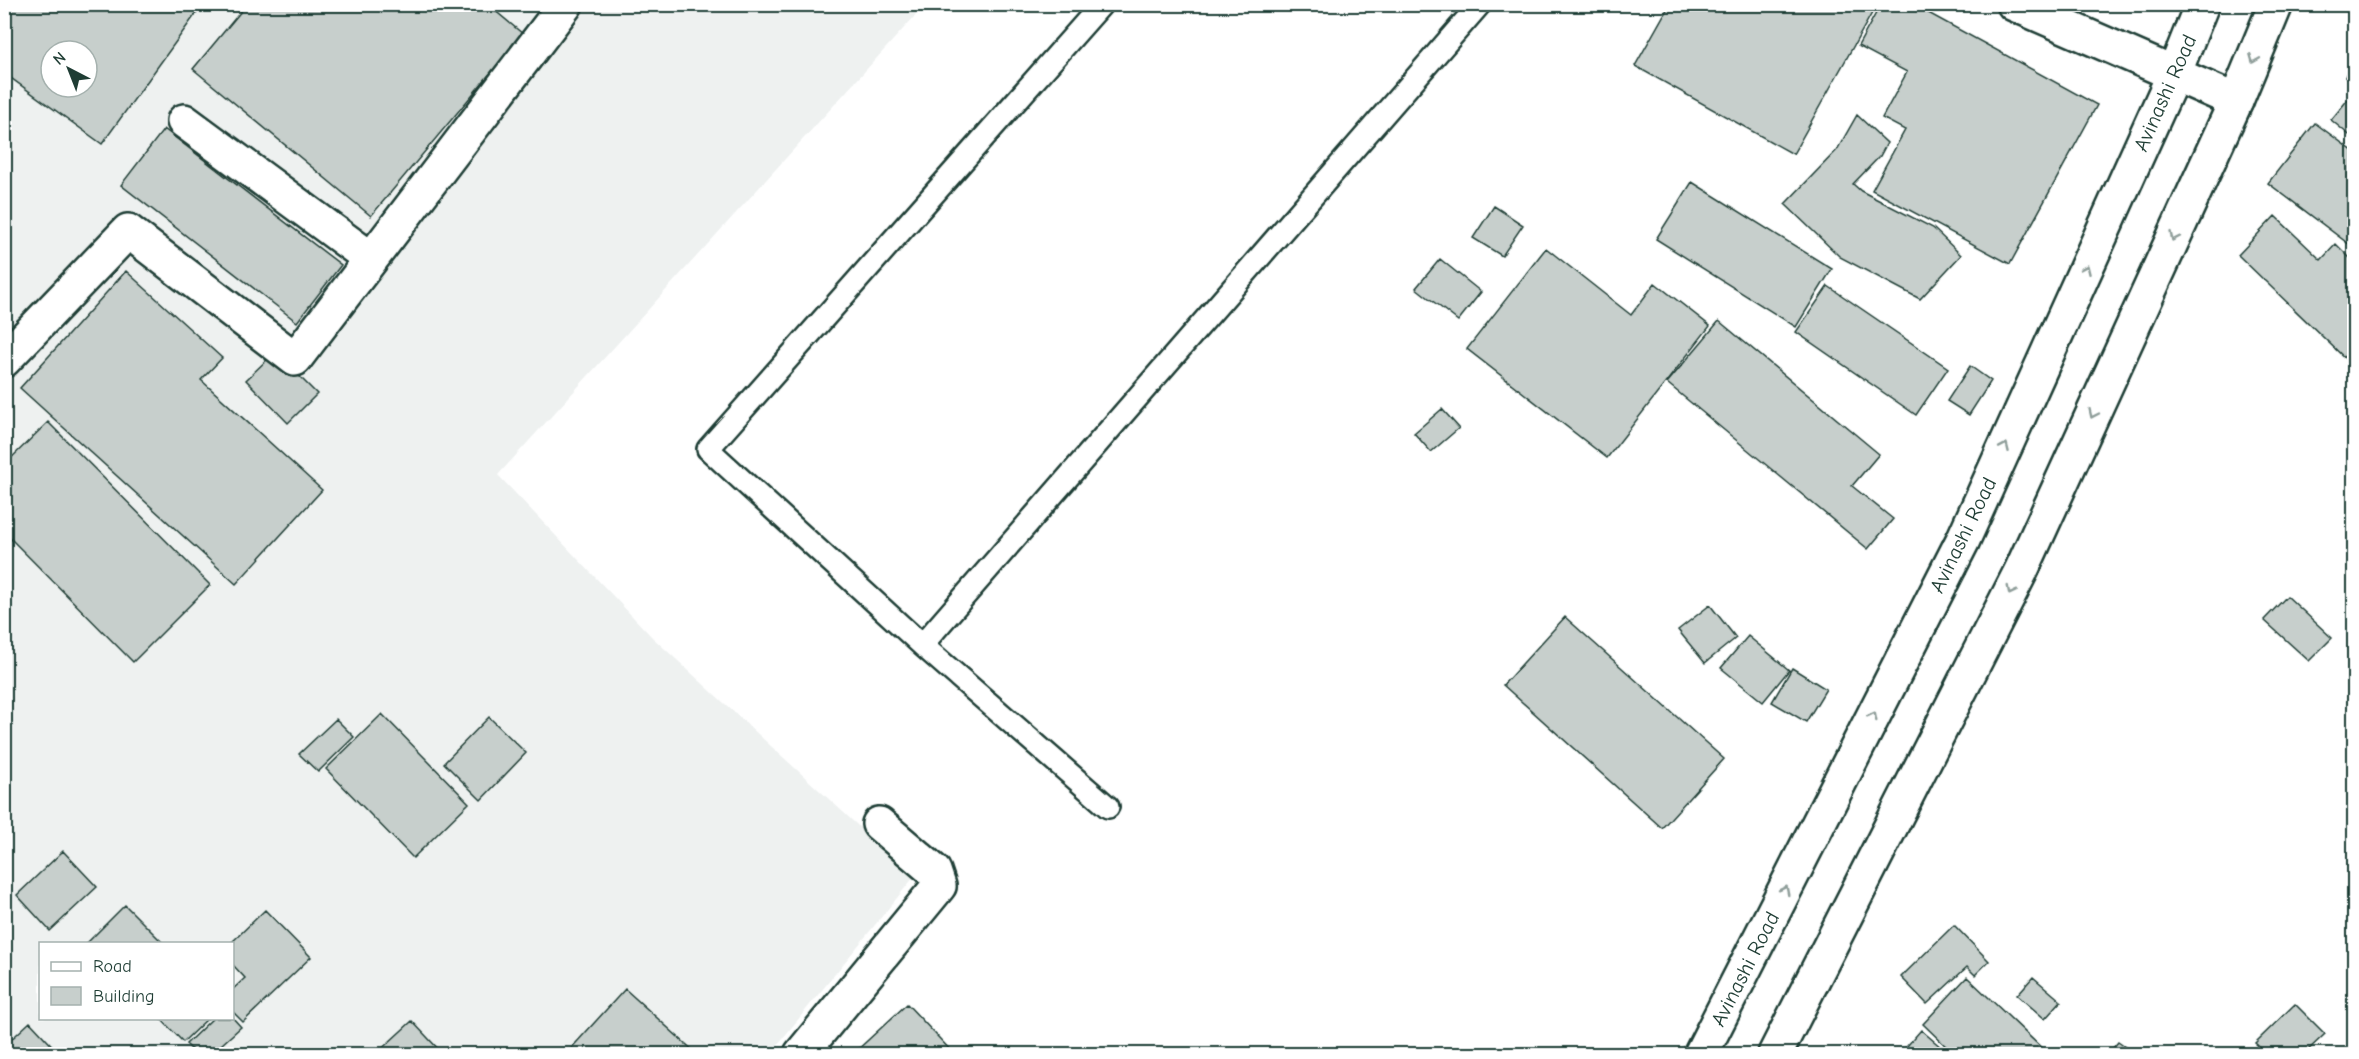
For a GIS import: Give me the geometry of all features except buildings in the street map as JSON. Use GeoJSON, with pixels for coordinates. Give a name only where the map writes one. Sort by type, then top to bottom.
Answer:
{"type":"FeatureCollection","features":[{"type":"Feature","properties":{"kind":"main road"},"geometry":{"type":"LineString","coordinates":[[4,360],[128,231],[295,359],[566,4]]}},
{"type":"Feature","properties":{"kind":"main road"},"geometry":{"type":"LineString","coordinates":[[2014,4],[2236,101]]}},
{"type":"Feature","properties":{"kind":"main road","name":"Avinashi Road"},"geometry":{"type":"LineString","coordinates":[[1701,1054],[1963,540],[2174,74],[2202,4]]}},
{"type":"Feature","properties":{"kind":"main road"},"geometry":{"type":"LineString","coordinates":[[1775,1054],[2021,571],[2236,101],[2276,4]]}},
{"type":"Feature","properties":{"kind":"main road"},"geometry":{"type":"LineString","coordinates":[[184,121],[371,259]]}},
{"type":"Feature","properties":{"kind":"main road"},"geometry":{"type":"LineString","coordinates":[[801,1054],[939,886],[934,871],[879,824]]}},
{"type":"Feature","properties":{"kind":"lane"},"geometry":{"type":"LineString","coordinates":[[1102,4],[708,449],[922,645],[1108,807]]}},
{"type":"Feature","properties":{"kind":"lane"},"geometry":{"type":"LineString","coordinates":[[922,645],[1480,4]]}},
{"type":"Feature","properties":{"kind":"shaded area"},"geometry":{"type":"Polygon","coordinates":[[[5,5],[925,5],[498,475],[653,638],[914,877],[770,1054],[5,1054],[5,5]]]}}]}
